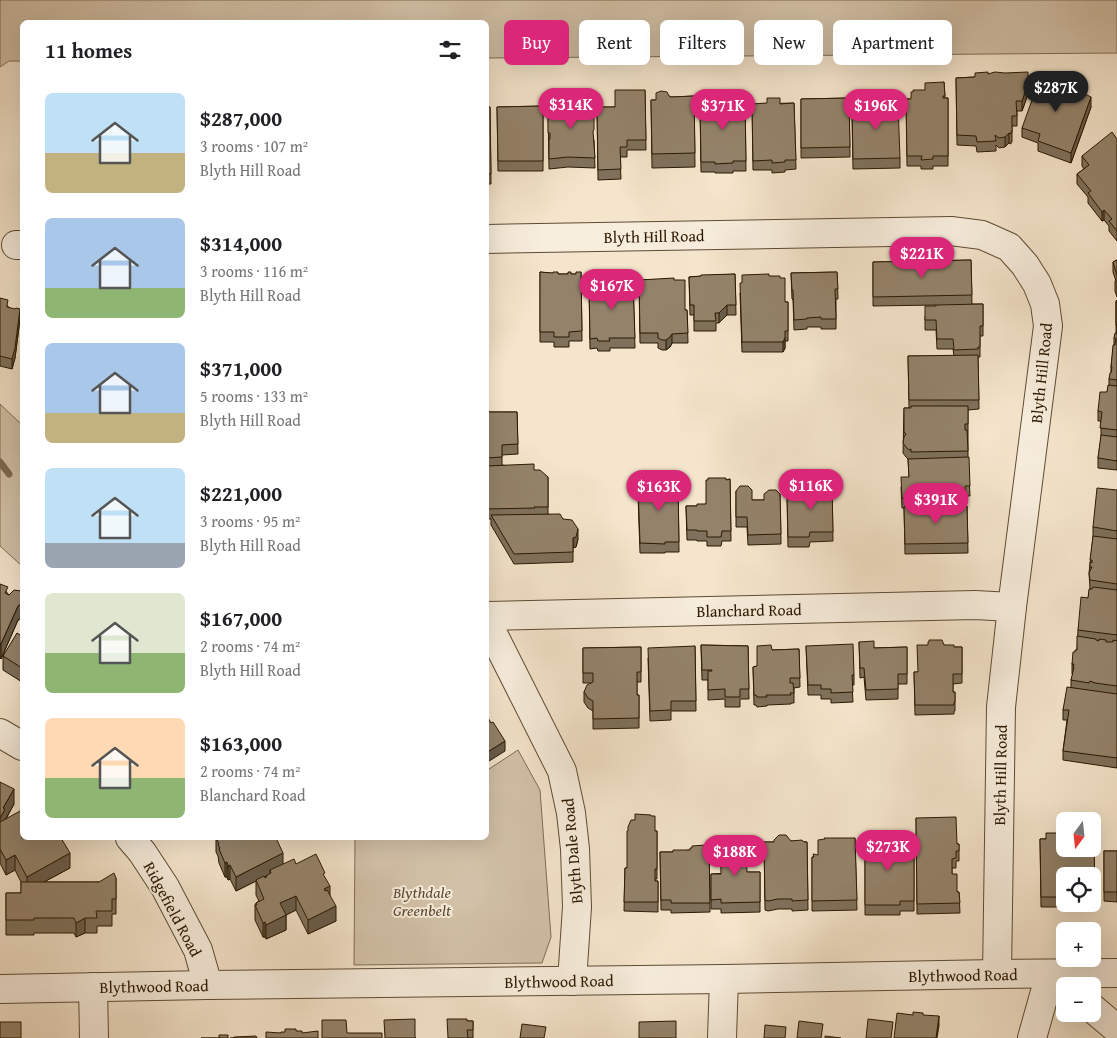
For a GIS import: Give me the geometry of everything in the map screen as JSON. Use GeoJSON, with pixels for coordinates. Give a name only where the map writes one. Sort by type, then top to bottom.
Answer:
{"type":"FeatureCollection","features":[{"type":"Feature","properties":{"kind":"street","name":"Blyth Hill Road"},"geometry":{"type":"LineString","coordinates":[[489,239],[951,231],[982,235],[1009,247],[1025,265],[1037,284],[1045,304],[1048,326],[1012,607],[1002,707],[997,974]]}},
{"type":"Feature","properties":{"kind":"street","name":"Blanchard Road"},"geometry":{"type":"LineString","coordinates":[[489,616],[965,606],[1012,607]]}},
{"type":"Feature","properties":{"kind":"street","name":"Blyth Dale Road"},"geometry":{"type":"LineString","coordinates":[[489,626],[562,771],[571,813],[575,850],[577,907],[572,981]]}},
{"type":"Feature","properties":{"kind":"street"},"geometry":{"type":"LineString","coordinates":[[0,733],[20,745]]}},
{"type":"Feature","properties":{"kind":"street","name":"Ridgefield Road"},"geometry":{"type":"LineString","coordinates":[[132,840],[165,887],[198,950],[208,985]]}},
{"type":"Feature","properties":{"kind":"street","name":"Blythwood Road"},"geometry":{"type":"LineString","coordinates":[[1078,977],[1117,973]]}},
{"type":"Feature","properties":{"kind":"street","name":"Blythwood Road"},"geometry":{"type":"LineString","coordinates":[[0,989],[997,974],[1056,977]]}},
{"type":"Feature","properties":{"kind":"street"},"geometry":{"type":"LineString","coordinates":[[722,1038],[724,979]]}},
{"type":"Feature","properties":{"kind":"street"},"geometry":{"type":"LineString","coordinates":[[93,987],[94,1038]]}},
{"type":"Feature","properties":{"kind":"street"},"geometry":{"type":"LineString","coordinates":[[1032,1038],[1056,998]]}},
{"type":"Feature","properties":{"kind":"street"},"geometry":{"type":"LineString","coordinates":[[1101,1016],[1117,1029]]}},
{"type":"Feature","properties":{"kind":"green space"},"geometry":{"type":"Polygon","coordinates":[[[0,0],[1117,0],[1117,53],[952,54],[952,20],[833,20],[833,55],[823,55],[823,20],[754,20],[754,56],[744,56],[744,20],[660,20],[660,57],[650,57],[650,20],[579,20],[579,57],[569,57],[569,20],[504,20],[504,58],[489,58],[489,20],[20,20],[20,61],[9,61],[0,67],[0,0]]]}},
{"type":"Feature","properties":{"kind":"green space"},"geometry":{"type":"Polygon","coordinates":[[[0,404],[20,423],[20,564],[0,546],[0,404]]]}},
{"type":"Feature","properties":{"kind":"green space","name":"Blythdale Greenbelt"},"geometry":{"type":"Polygon","coordinates":[[[518,750],[540,790],[551,937],[542,963],[354,965],[355,840],[489,840],[489,769],[518,750]]]}},
{"type":"Feature","properties":{"kind":"building"},"geometry":{"type":"Polygon","coordinates":[[[988,72],[988,74],[995,72],[1028,72],[1028,84],[1022,101],[1016,101],[1017,116],[1012,116],[1011,134],[1009,133],[1005,137],[999,138],[995,135],[996,141],[977,142],[976,136],[957,135],[956,78],[975,77],[975,73],[988,72]]]}},
{"type":"Feature","properties":{"kind":"building"},"geometry":{"type":"Polygon","coordinates":[[[1041,75],[1046,78],[1052,75],[1060,77],[1064,82],[1061,88],[1069,91],[1070,88],[1091,97],[1071,153],[1038,141],[1040,134],[1022,128],[1041,75]]]}},
{"type":"Feature","properties":{"kind":"building"},"geometry":{"type":"Polygon","coordinates":[[[944,82],[945,96],[943,98],[948,98],[948,156],[933,156],[933,159],[921,160],[922,156],[907,156],[906,99],[911,99],[911,92],[913,90],[925,90],[925,83],[944,82]]]}},
{"type":"Feature","properties":{"kind":"building"},"geometry":{"type":"Polygon","coordinates":[[[615,90],[645,90],[646,140],[627,140],[627,147],[620,147],[621,169],[598,170],[597,107],[615,107],[615,90]]]}},
{"type":"Feature","properties":{"kind":"building"},"geometry":{"type":"Polygon","coordinates":[[[661,91],[667,92],[671,97],[694,96],[695,153],[652,154],[651,100],[656,100],[656,93],[661,91]]]}},
{"type":"Feature","properties":{"kind":"building"},"geometry":{"type":"Polygon","coordinates":[[[712,97],[720,97],[723,101],[745,100],[746,161],[715,164],[715,162],[701,162],[700,105],[712,97]]]}},
{"type":"Feature","properties":{"kind":"building"},"geometry":{"type":"Polygon","coordinates":[[[767,98],[780,98],[780,104],[794,103],[796,160],[772,163],[772,160],[753,161],[752,104],[767,103],[767,98]]]}},
{"type":"Feature","properties":{"kind":"building"},"geometry":{"type":"Polygon","coordinates":[[[849,98],[850,147],[801,148],[801,99],[849,98]]]}},
{"type":"Feature","properties":{"kind":"building"},"geometry":{"type":"Polygon","coordinates":[[[553,101],[568,101],[568,104],[594,104],[595,158],[568,157],[549,159],[548,105],[553,105],[553,101]]]}},
{"type":"Feature","properties":{"kind":"building"},"geometry":{"type":"Polygon","coordinates":[[[886,101],[898,104],[900,158],[853,159],[852,105],[880,104],[886,101]]]}},
{"type":"Feature","properties":{"kind":"building"},"geometry":{"type":"Polygon","coordinates":[[[543,106],[543,161],[498,161],[497,107],[543,106]]]}},
{"type":"Feature","properties":{"kind":"building"},"geometry":{"type":"Polygon","coordinates":[[[489,107],[490,107],[491,174],[489,174],[489,107]]]}},
{"type":"Feature","properties":{"kind":"building"},"geometry":{"type":"Polygon","coordinates":[[[1112,132],[1117,139],[1117,231],[1109,221],[1112,219],[1104,210],[1102,212],[1088,193],[1091,191],[1077,174],[1089,165],[1082,156],[1112,132]]]}},
{"type":"Feature","properties":{"kind":"building"},"geometry":{"type":"Polygon","coordinates":[[[971,260],[972,295],[873,297],[873,262],[971,260]]]}},
{"type":"Feature","properties":{"kind":"building"},"geometry":{"type":"Polygon","coordinates":[[[1117,260],[1117,275],[1113,262],[1117,260]]]}},
{"type":"Feature","properties":{"kind":"building"},"geometry":{"type":"Polygon","coordinates":[[[540,272],[568,274],[568,272],[571,272],[571,274],[576,274],[576,272],[581,272],[582,331],[569,332],[569,337],[554,337],[554,332],[540,332],[540,272]]]}},
{"type":"Feature","properties":{"kind":"building"},"geometry":{"type":"Polygon","coordinates":[[[837,272],[838,289],[835,289],[836,319],[821,319],[821,317],[794,320],[791,273],[837,272]]]}},
{"type":"Feature","properties":{"kind":"building"},"geometry":{"type":"Polygon","coordinates":[[[735,274],[736,305],[727,305],[719,313],[715,313],[716,321],[694,321],[694,305],[690,305],[689,277],[735,274]]]}},
{"type":"Feature","properties":{"kind":"building"},"geometry":{"type":"Polygon","coordinates":[[[769,274],[769,276],[785,278],[785,302],[788,302],[788,331],[785,331],[783,342],[742,342],[740,283],[742,283],[742,275],[769,274]]]}},
{"type":"Feature","properties":{"kind":"building"},"geometry":{"type":"Polygon","coordinates":[[[674,278],[674,280],[685,280],[685,310],[687,310],[688,333],[672,334],[666,340],[662,340],[658,338],[658,333],[640,333],[639,280],[674,278]]]}},
{"type":"Feature","properties":{"kind":"building"},"geometry":{"type":"Polygon","coordinates":[[[633,282],[635,338],[609,338],[610,341],[598,341],[597,338],[590,339],[589,283],[633,282]]]}},
{"type":"Feature","properties":{"kind":"building"},"geometry":{"type":"Polygon","coordinates":[[[0,298],[8,300],[7,307],[20,309],[12,359],[0,356],[0,298]]]}},
{"type":"Feature","properties":{"kind":"building"},"geometry":{"type":"Polygon","coordinates":[[[1116,301],[1117,325],[1116,325],[1116,301]]]}},
{"type":"Feature","properties":{"kind":"building"},"geometry":{"type":"Polygon","coordinates":[[[983,304],[983,326],[980,326],[980,347],[978,349],[954,350],[953,339],[937,339],[936,320],[925,320],[925,306],[983,304]]]}},
{"type":"Feature","properties":{"kind":"building"},"geometry":{"type":"Polygon","coordinates":[[[1115,333],[1117,333],[1117,380],[1109,379],[1112,367],[1113,345],[1115,345],[1116,339],[1114,338],[1115,333]]]}},
{"type":"Feature","properties":{"kind":"building"},"geometry":{"type":"Polygon","coordinates":[[[978,355],[979,400],[909,400],[908,356],[978,355]]]}},
{"type":"Feature","properties":{"kind":"building"},"geometry":{"type":"Polygon","coordinates":[[[1108,385],[1117,386],[1117,430],[1100,428],[1102,412],[1098,411],[1100,392],[1107,392],[1108,385]]]}},
{"type":"Feature","properties":{"kind":"building"},"geometry":{"type":"Polygon","coordinates":[[[911,406],[968,406],[968,424],[965,424],[965,430],[967,430],[968,451],[911,452],[911,449],[909,450],[903,443],[906,434],[904,432],[904,408],[911,408],[911,406]]]}},
{"type":"Feature","properties":{"kind":"building"},"geometry":{"type":"Polygon","coordinates":[[[489,412],[517,412],[518,444],[502,445],[502,457],[489,458],[489,412]]]}},
{"type":"Feature","properties":{"kind":"building"},"geometry":{"type":"Polygon","coordinates":[[[1101,435],[1117,437],[1117,461],[1098,458],[1101,435]]]}},
{"type":"Feature","properties":{"kind":"building"},"geometry":{"type":"Polygon","coordinates":[[[969,457],[970,486],[965,486],[966,502],[909,504],[908,498],[902,498],[901,477],[909,477],[908,459],[969,457]]]}},
{"type":"Feature","properties":{"kind":"building"},"geometry":{"type":"Polygon","coordinates":[[[534,464],[534,470],[540,470],[548,477],[548,507],[489,509],[489,466],[534,464]]]}},
{"type":"Feature","properties":{"kind":"building"},"geometry":{"type":"Polygon","coordinates":[[[708,478],[730,479],[731,531],[722,531],[721,537],[707,537],[707,531],[687,530],[686,506],[706,504],[706,480],[708,478]]]}},
{"type":"Feature","properties":{"kind":"building"},"geometry":{"type":"Polygon","coordinates":[[[649,480],[667,480],[667,483],[678,485],[679,542],[665,542],[665,544],[640,543],[638,485],[649,483],[649,480]]]}},
{"type":"Feature","properties":{"kind":"building"},"geometry":{"type":"Polygon","coordinates":[[[828,482],[832,485],[833,532],[810,532],[809,537],[788,537],[787,495],[805,495],[805,485],[828,482]]]}},
{"type":"Feature","properties":{"kind":"building"},"geometry":{"type":"Polygon","coordinates":[[[740,486],[748,486],[752,490],[752,500],[764,500],[764,494],[769,490],[776,490],[780,494],[781,534],[748,535],[747,517],[736,517],[736,491],[740,486]]]}},
{"type":"Feature","properties":{"kind":"building"},"geometry":{"type":"Polygon","coordinates":[[[1097,488],[1117,490],[1117,531],[1093,527],[1097,488]]]}},
{"type":"Feature","properties":{"kind":"building"},"geometry":{"type":"Polygon","coordinates":[[[967,506],[968,543],[905,544],[904,507],[967,506]]]}},
{"type":"Feature","properties":{"kind":"building"},"geometry":{"type":"Polygon","coordinates":[[[560,514],[563,519],[572,520],[578,529],[576,537],[573,538],[573,552],[514,554],[491,515],[560,514]]]}},
{"type":"Feature","properties":{"kind":"building"},"geometry":{"type":"Polygon","coordinates":[[[1093,536],[1117,539],[1117,584],[1090,580],[1093,536]]]}},
{"type":"Feature","properties":{"kind":"building"},"geometry":{"type":"Polygon","coordinates":[[[0,584],[8,587],[5,593],[9,595],[14,590],[20,591],[20,604],[0,644],[0,584]]]}},
{"type":"Feature","properties":{"kind":"building"},"geometry":{"type":"Polygon","coordinates":[[[1093,587],[1117,590],[1117,635],[1078,630],[1081,597],[1088,598],[1089,589],[1093,587]]]}},
{"type":"Feature","properties":{"kind":"building"},"geometry":{"type":"Polygon","coordinates":[[[17,633],[20,635],[20,667],[3,656],[17,633]]]}},
{"type":"Feature","properties":{"kind":"building"},"geometry":{"type":"Polygon","coordinates":[[[1077,636],[1099,641],[1099,639],[1106,640],[1106,642],[1117,641],[1117,686],[1071,680],[1074,667],[1074,664],[1072,664],[1073,652],[1077,650],[1077,636]]]}},
{"type":"Feature","properties":{"kind":"building"},"geometry":{"type":"Polygon","coordinates":[[[929,640],[942,640],[944,645],[962,647],[962,674],[953,674],[954,705],[915,705],[914,672],[918,672],[917,645],[928,645],[929,640]]]}},
{"type":"Feature","properties":{"kind":"building"},"geometry":{"type":"Polygon","coordinates":[[[874,641],[874,648],[907,647],[907,674],[898,674],[898,689],[866,690],[864,668],[860,668],[859,642],[874,641]]]}},
{"type":"Feature","properties":{"kind":"building"},"geometry":{"type":"Polygon","coordinates":[[[853,644],[853,692],[831,693],[831,689],[821,689],[821,685],[808,685],[806,646],[853,644]]]}},
{"type":"Feature","properties":{"kind":"building"},"geometry":{"type":"Polygon","coordinates":[[[701,645],[748,646],[749,689],[740,689],[740,697],[725,697],[725,689],[708,690],[708,671],[712,670],[702,670],[701,645]]]}},
{"type":"Feature","properties":{"kind":"building"},"geometry":{"type":"Polygon","coordinates":[[[771,645],[772,650],[799,649],[800,678],[790,678],[790,683],[793,683],[794,693],[790,693],[791,695],[757,697],[754,695],[753,667],[757,666],[757,646],[771,645]]]}},
{"type":"Feature","properties":{"kind":"building"},"geometry":{"type":"Polygon","coordinates":[[[695,646],[696,701],[671,701],[671,710],[650,711],[648,648],[695,646]]]}},
{"type":"Feature","properties":{"kind":"building"},"geometry":{"type":"Polygon","coordinates":[[[641,647],[641,672],[637,672],[639,718],[593,719],[593,701],[584,692],[587,685],[593,682],[593,673],[583,673],[583,648],[641,647]]]}},
{"type":"Feature","properties":{"kind":"building"},"geometry":{"type":"Polygon","coordinates":[[[1067,687],[1117,694],[1117,758],[1063,751],[1069,710],[1063,710],[1067,687]]]}},
{"type":"Feature","properties":{"kind":"building"},"geometry":{"type":"Polygon","coordinates":[[[489,720],[491,723],[493,722],[505,741],[489,751],[489,720]]]}},
{"type":"Feature","properties":{"kind":"building"},"geometry":{"type":"Polygon","coordinates":[[[0,782],[14,789],[3,808],[5,809],[0,818],[0,782]]]}},
{"type":"Feature","properties":{"kind":"building"},"geometry":{"type":"Polygon","coordinates":[[[20,811],[20,840],[62,840],[70,853],[27,877],[15,855],[6,860],[0,849],[0,822],[20,811]]]}},
{"type":"Feature","properties":{"kind":"building"},"geometry":{"type":"Polygon","coordinates":[[[635,814],[655,816],[657,869],[655,869],[655,881],[658,881],[658,902],[624,902],[625,868],[627,868],[627,831],[631,820],[635,820],[635,814]]]}},
{"type":"Feature","properties":{"kind":"building"},"geometry":{"type":"Polygon","coordinates":[[[956,817],[959,851],[956,851],[956,858],[952,859],[952,874],[957,874],[957,892],[959,892],[960,903],[917,904],[916,818],[956,817]]]}},
{"type":"Feature","properties":{"kind":"building"},"geometry":{"type":"Polygon","coordinates":[[[893,832],[907,846],[907,856],[914,856],[914,901],[900,901],[900,905],[865,905],[866,841],[875,833],[884,841],[893,832]]]}},
{"type":"Feature","properties":{"kind":"building"},"geometry":{"type":"Polygon","coordinates":[[[1046,833],[1056,833],[1056,858],[1094,858],[1094,867],[1056,867],[1056,897],[1041,897],[1040,839],[1046,839],[1046,833]]]}},
{"type":"Feature","properties":{"kind":"building"},"geometry":{"type":"Polygon","coordinates":[[[779,835],[786,835],[791,841],[802,840],[807,842],[808,900],[765,900],[764,842],[774,842],[779,835]]]}},
{"type":"Feature","properties":{"kind":"building"},"geometry":{"type":"Polygon","coordinates":[[[824,838],[855,838],[857,900],[812,901],[812,857],[814,857],[813,854],[818,855],[818,840],[824,838]]]}},
{"type":"Feature","properties":{"kind":"building"},"geometry":{"type":"Polygon","coordinates":[[[217,840],[277,840],[283,853],[236,877],[230,865],[228,866],[227,862],[225,863],[219,849],[217,840]]]}},
{"type":"Feature","properties":{"kind":"building"},"geometry":{"type":"Polygon","coordinates":[[[720,842],[746,842],[747,872],[760,872],[760,902],[721,903],[721,899],[711,900],[711,874],[721,874],[720,842]]]}},
{"type":"Feature","properties":{"kind":"building"},"geometry":{"type":"Polygon","coordinates":[[[706,845],[709,848],[710,903],[671,903],[671,900],[661,900],[660,852],[690,850],[692,846],[706,845]]]}},
{"type":"Feature","properties":{"kind":"building"},"geometry":{"type":"Polygon","coordinates":[[[1104,851],[1117,851],[1117,892],[1104,892],[1104,851]]]}},
{"type":"Feature","properties":{"kind":"building"},"geometry":{"type":"Polygon","coordinates":[[[316,854],[325,873],[323,874],[330,886],[324,889],[325,891],[327,890],[336,906],[308,920],[296,896],[280,903],[286,915],[266,925],[265,922],[263,923],[255,905],[264,899],[256,880],[264,876],[265,878],[267,877],[271,873],[270,870],[294,859],[296,864],[316,854]]]}},
{"type":"Feature","properties":{"kind":"building"},"geometry":{"type":"Polygon","coordinates":[[[114,873],[116,878],[116,899],[112,899],[112,911],[96,911],[97,918],[85,918],[76,923],[74,918],[6,920],[6,893],[21,893],[21,882],[99,882],[114,873]]]}},
{"type":"Feature","properties":{"kind":"building"},"geometry":{"type":"Polygon","coordinates":[[[913,1012],[939,1016],[936,1038],[894,1038],[897,1013],[913,1015],[913,1012]]]}},
{"type":"Feature","properties":{"kind":"building"},"geometry":{"type":"Polygon","coordinates":[[[415,1019],[416,1038],[385,1038],[384,1020],[415,1019]]]}},
{"type":"Feature","properties":{"kind":"building"},"geometry":{"type":"Polygon","coordinates":[[[447,1019],[467,1019],[467,1021],[473,1021],[473,1030],[467,1030],[468,1038],[448,1038],[447,1019]]]}},
{"type":"Feature","properties":{"kind":"building"},"geometry":{"type":"Polygon","coordinates":[[[868,1019],[893,1022],[891,1038],[866,1038],[868,1019]]]}},
{"type":"Feature","properties":{"kind":"building"},"geometry":{"type":"Polygon","coordinates":[[[322,1020],[346,1020],[347,1033],[382,1033],[382,1038],[322,1038],[322,1020]]]}},
{"type":"Feature","properties":{"kind":"building"},"geometry":{"type":"Polygon","coordinates":[[[676,1021],[676,1038],[639,1038],[639,1022],[676,1021]]]}},
{"type":"Feature","properties":{"kind":"building"},"geometry":{"type":"Polygon","coordinates":[[[799,1021],[823,1024],[821,1038],[797,1038],[799,1021]]]}},
{"type":"Feature","properties":{"kind":"building"},"geometry":{"type":"Polygon","coordinates":[[[0,1022],[21,1022],[21,1038],[0,1038],[0,1022]]]}},
{"type":"Feature","properties":{"kind":"building"},"geometry":{"type":"Polygon","coordinates":[[[522,1024],[546,1027],[544,1038],[520,1038],[522,1024]]]}},
{"type":"Feature","properties":{"kind":"building"},"geometry":{"type":"Polygon","coordinates":[[[765,1025],[786,1027],[785,1038],[764,1038],[765,1025]]]}},
{"type":"Feature","properties":{"kind":"building"},"geometry":{"type":"Polygon","coordinates":[[[285,1029],[296,1029],[296,1031],[302,1031],[302,1033],[318,1031],[318,1038],[266,1038],[266,1032],[281,1033],[285,1032],[285,1029]]]}},
{"type":"Feature","properties":{"kind":"building"},"geometry":{"type":"Polygon","coordinates":[[[219,1035],[228,1035],[228,1038],[219,1038],[219,1035]]]}},
{"type":"Feature","properties":{"kind":"building"},"geometry":{"type":"Polygon","coordinates":[[[256,1036],[257,1038],[234,1038],[256,1036]]]}},
{"type":"Feature","properties":{"kind":"building"},"geometry":{"type":"Polygon","coordinates":[[[825,1036],[841,1038],[825,1038],[825,1036]]]}},
{"type":"Feature","properties":{"kind":"waterway"},"geometry":{"type":"LineString","coordinates":[[0,462],[9,474]]}}]}
